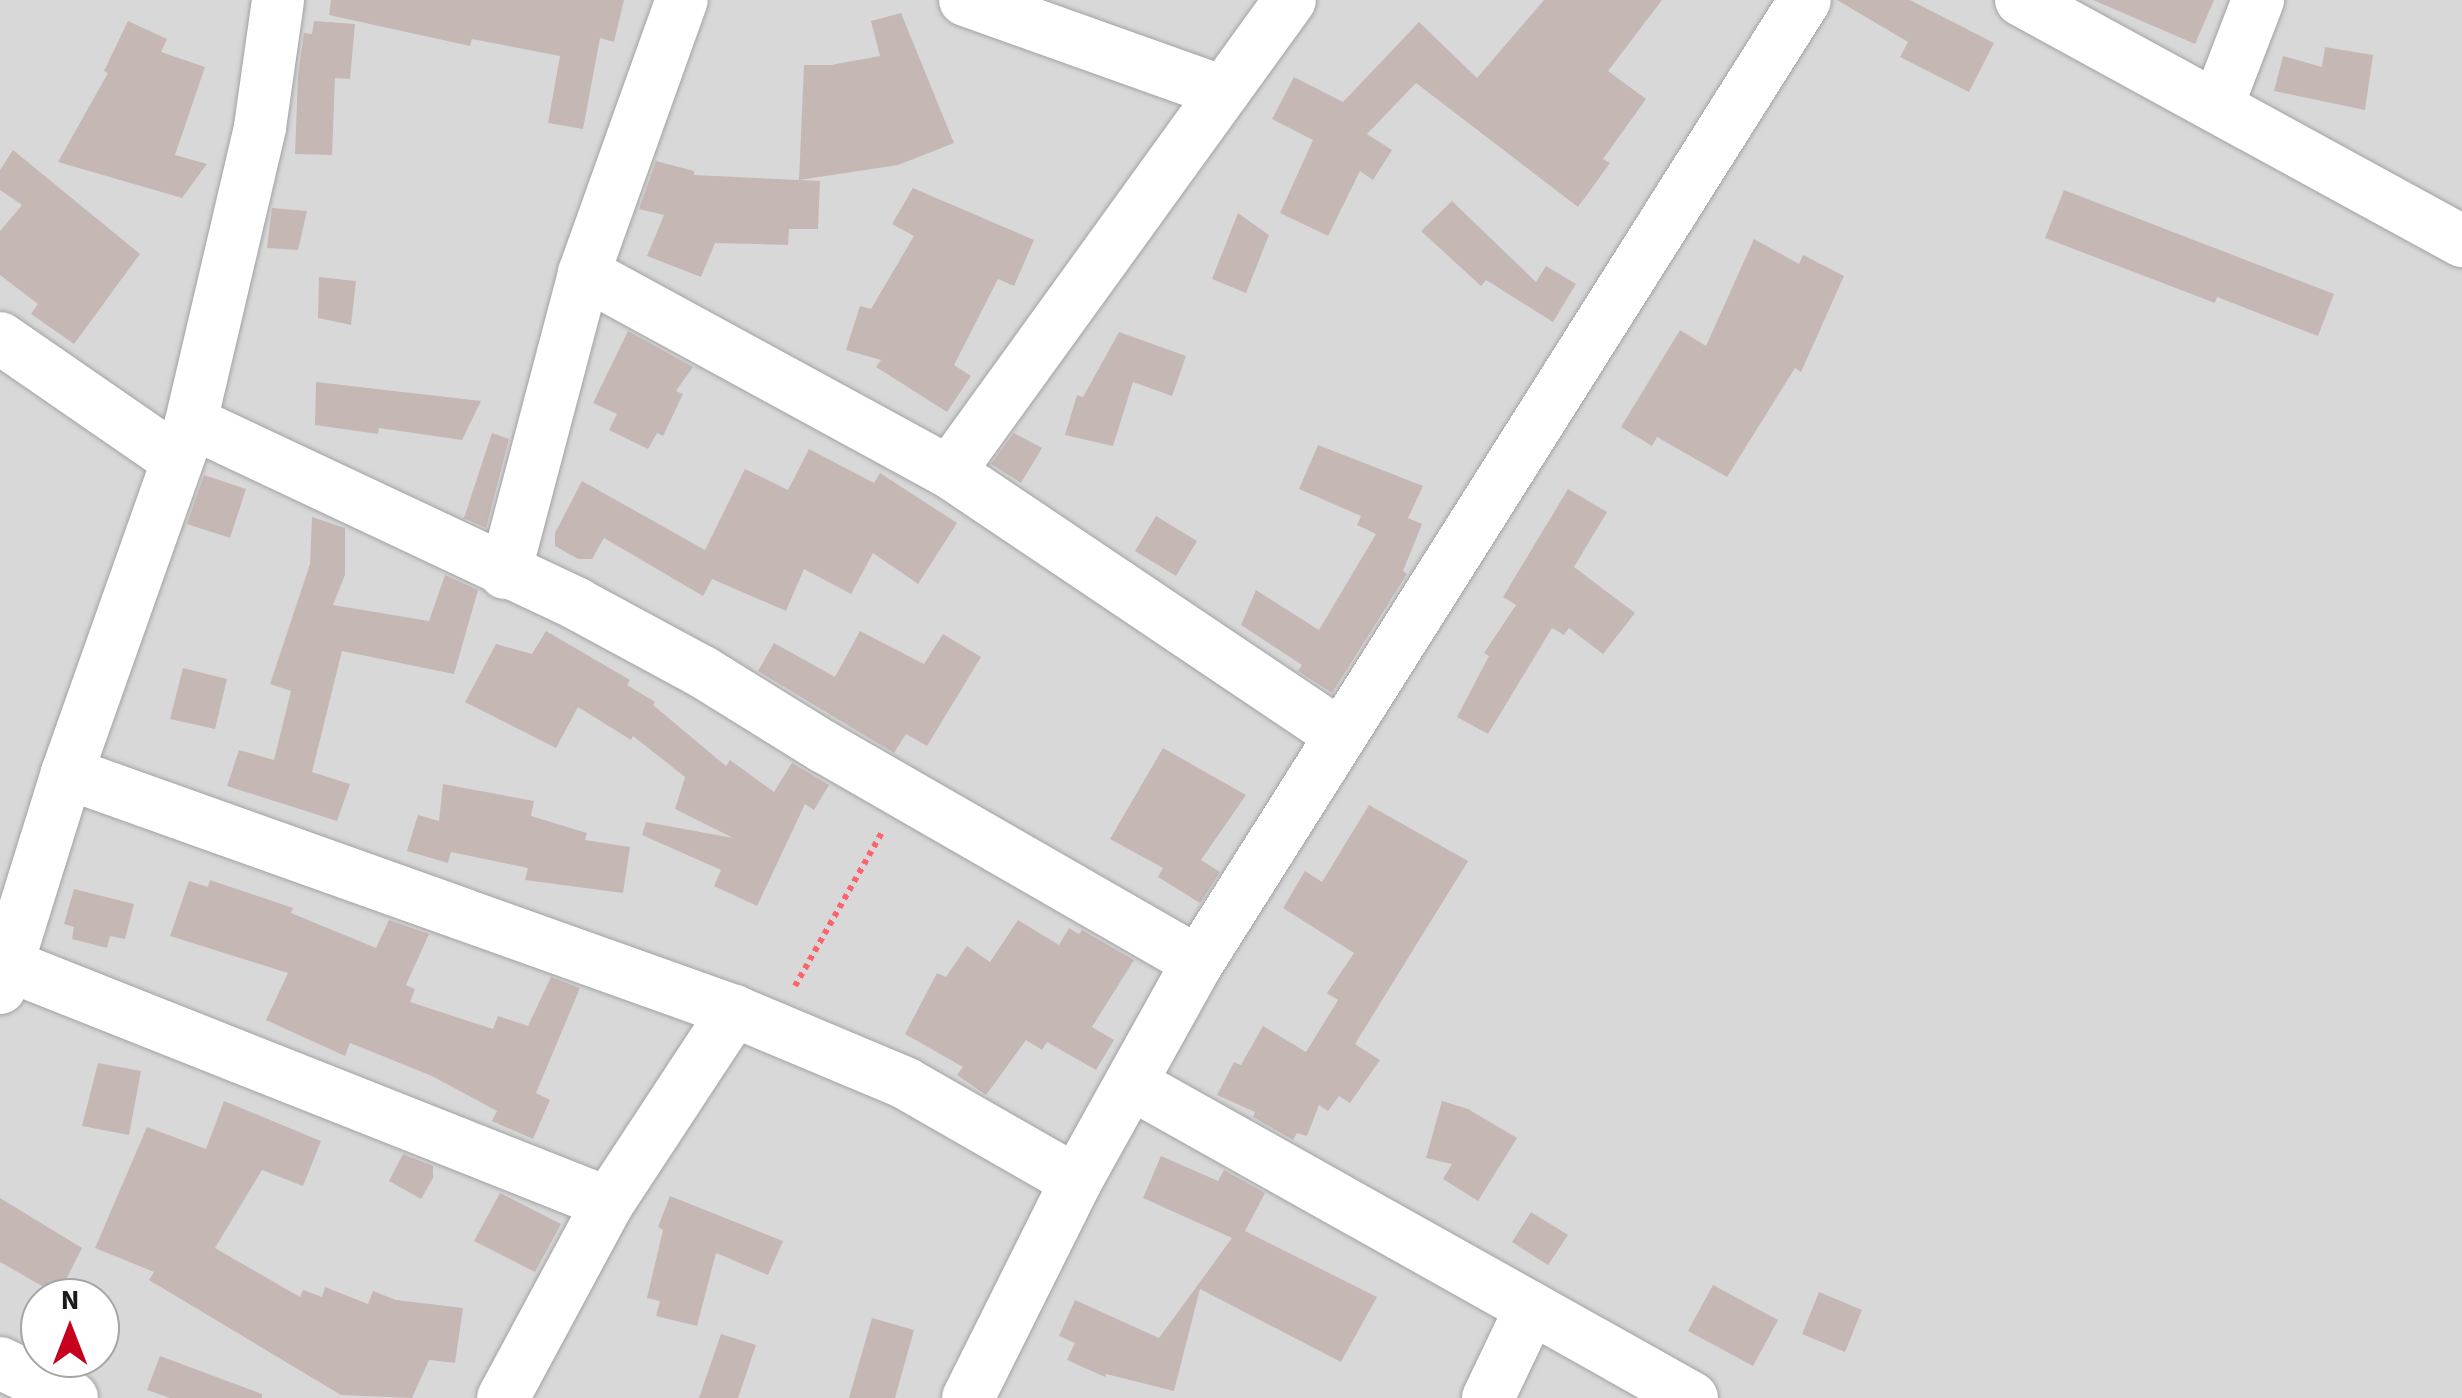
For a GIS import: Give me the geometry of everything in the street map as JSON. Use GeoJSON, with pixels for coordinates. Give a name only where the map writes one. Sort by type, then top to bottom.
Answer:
{"type":"FeatureCollection","features":[{"type":"Feature","properties":{"kind":"street"},"geometry":{"type":"LineString","coordinates":[[278,0],[260,127],[184,441],[67,773],[2,972],[608,1203]]}},
{"type":"Feature","properties":{"kind":"street"},"geometry":{"type":"LineString","coordinates":[[506,574],[584,274],[682,0]]}},
{"type":"Feature","properties":{"kind":"street"},"geometry":{"type":"LineString","coordinates":[[965,0],[1223,92]]}},
{"type":"Feature","properties":{"kind":"street"},"geometry":{"type":"LineString","coordinates":[[950,472],[1290,0]]}},
{"type":"Feature","properties":{"kind":"street"},"geometry":{"type":"LineString","coordinates":[[968,1398],[1076,1181],[1198,962],[1805,0]]}},
{"type":"Feature","properties":{"kind":"street"},"geometry":{"type":"LineString","coordinates":[[2021,0],[2462,241]]}},
{"type":"Feature","properties":{"kind":"street"},"geometry":{"type":"LineString","coordinates":[[2217,107],[2258,0]]}},
{"type":"Feature","properties":{"kind":"street"},"geometry":{"type":"LineString","coordinates":[[584,274],[950,472],[1340,735]]}},
{"type":"Feature","properties":{"kind":"street"},"geometry":{"type":"LineString","coordinates":[[0,338],[184,441],[577,604],[703,672],[1198,962]]}},
{"type":"Feature","properties":{"kind":"street"},"geometry":{"type":"LineString","coordinates":[[67,773],[753,1019],[905,1083],[1076,1181]]}},
{"type":"Feature","properties":{"kind":"street"},"geometry":{"type":"LineString","coordinates":[[503,1398],[608,1203],[753,1019]]}},
{"type":"Feature","properties":{"kind":"street"},"geometry":{"type":"LineString","coordinates":[[1132,1084],[1692,1398]]}},
{"type":"Feature","properties":{"kind":"street"},"geometry":{"type":"LineString","coordinates":[[1488,1398],[1531,1308]]}},
{"type":"Feature","properties":{"kind":"street"},"geometry":{"type":"LineString","coordinates":[[0,1363],[72,1398]]}},
{"type":"Feature","properties":{"kind":"path"},"geometry":{"type":"LineString","coordinates":[[753,1019],[906,792]]}},
{"type":"Feature","properties":{"kind":"shaded area"},"geometry":{"type":"Polygon","coordinates":[[[0,0],[2462,0],[2462,1398],[0,1398],[0,0]]]}},
{"type":"Feature","properties":{"kind":"building"},"geometry":{"type":"Polygon","coordinates":[[[331,0],[624,0],[614,42],[600,38],[583,129],[548,123],[560,56],[472,39],[470,46],[329,15],[331,0]]]}},
{"type":"Feature","properties":{"kind":"building"},"geometry":{"type":"Polygon","coordinates":[[[1544,0],[1662,0],[1608,71],[1646,99],[1603,159],[1610,163],[1578,207],[1416,83],[1367,134],[1392,150],[1373,180],[1360,171],[1328,236],[1280,213],[1313,140],[1272,119],[1294,77],[1343,102],[1419,22],[1477,78],[1544,0]]]}},
{"type":"Feature","properties":{"kind":"building"},"geometry":{"type":"Polygon","coordinates":[[[1837,0],[1910,0],[1994,43],[1969,92],[1900,57],[1908,42],[1837,0]]]}},
{"type":"Feature","properties":{"kind":"building"},"geometry":{"type":"Polygon","coordinates":[[[2093,0],[2214,0],[2195,44],[2093,0]]]}},
{"type":"Feature","properties":{"kind":"building"},"geometry":{"type":"Polygon","coordinates":[[[901,13],[954,143],[898,165],[799,180],[804,65],[831,65],[880,56],[871,21],[901,13]]]}},
{"type":"Feature","properties":{"kind":"building"},"geometry":{"type":"Polygon","coordinates":[[[128,21],[167,39],[161,52],[205,67],[175,155],[207,164],[182,198],[58,162],[108,73],[104,71],[128,21]]]}},
{"type":"Feature","properties":{"kind":"building"},"geometry":{"type":"Polygon","coordinates":[[[314,21],[355,24],[350,79],[335,78],[332,155],[295,154],[304,33],[312,34],[314,21]]]}},
{"type":"Feature","properties":{"kind":"building"},"geometry":{"type":"Polygon","coordinates":[[[2325,47],[2373,55],[2365,110],[2274,91],[2283,56],[2322,67],[2325,47]]]}},
{"type":"Feature","properties":{"kind":"building"},"geometry":{"type":"Polygon","coordinates":[[[13,150],[140,254],[74,344],[31,314],[38,304],[0,275],[0,231],[22,205],[0,190],[0,170],[13,150]]]}},
{"type":"Feature","properties":{"kind":"building"},"geometry":{"type":"Polygon","coordinates":[[[656,161],[694,171],[694,175],[820,181],[818,229],[789,229],[788,245],[715,243],[701,277],[647,256],[664,215],[639,209],[656,161]]]}},
{"type":"Feature","properties":{"kind":"building"},"geometry":{"type":"Polygon","coordinates":[[[913,188],[1034,240],[1014,286],[998,279],[954,365],[971,376],[947,412],[876,367],[881,360],[846,350],[860,306],[871,309],[914,236],[892,224],[913,188]]]}},
{"type":"Feature","properties":{"kind":"building"},"geometry":{"type":"Polygon","coordinates":[[[2064,190],[2334,294],[2318,336],[2217,297],[2215,303],[2045,238],[2064,190]]]}},
{"type":"Feature","properties":{"kind":"building"},"geometry":{"type":"Polygon","coordinates":[[[1452,201],[1536,282],[1546,266],[1576,284],[1553,322],[1486,280],[1481,286],[1421,231],[1452,201]]]}},
{"type":"Feature","properties":{"kind":"building"},"geometry":{"type":"Polygon","coordinates":[[[272,208],[307,211],[298,250],[267,248],[272,208]]]}},
{"type":"Feature","properties":{"kind":"building"},"geometry":{"type":"Polygon","coordinates":[[[1238,213],[1269,235],[1246,293],[1212,279],[1238,213]]]}},
{"type":"Feature","properties":{"kind":"building"},"geometry":{"type":"Polygon","coordinates":[[[1754,239],[1799,264],[1803,255],[1844,276],[1801,372],[1795,368],[1727,477],[1657,437],[1652,446],[1621,427],[1680,330],[1706,346],[1754,239]]]}},
{"type":"Feature","properties":{"kind":"building"},"geometry":{"type":"Polygon","coordinates":[[[319,277],[356,281],[351,325],[318,318],[319,277]]]}},
{"type":"Feature","properties":{"kind":"building"},"geometry":{"type":"Polygon","coordinates":[[[628,331],[693,367],[676,391],[683,394],[663,436],[657,433],[648,449],[609,430],[617,414],[593,403],[628,331]]]}},
{"type":"Feature","properties":{"kind":"building"},"geometry":{"type":"Polygon","coordinates":[[[1119,332],[1186,356],[1172,396],[1133,382],[1113,446],[1065,435],[1077,395],[1083,397],[1119,332]]]}},
{"type":"Feature","properties":{"kind":"building"},"geometry":{"type":"Polygon","coordinates":[[[316,382],[481,401],[462,440],[379,428],[378,434],[315,425],[316,382]]]}},
{"type":"Feature","properties":{"kind":"building"},"geometry":{"type":"Polygon","coordinates":[[[492,433],[509,439],[486,528],[464,518],[492,433]]]}},
{"type":"Feature","properties":{"kind":"building"},"geometry":{"type":"Polygon","coordinates":[[[1014,433],[1042,448],[1021,483],[991,464],[1014,433]]]}},
{"type":"Feature","properties":{"kind":"building"},"geometry":{"type":"Polygon","coordinates":[[[1318,445],[1423,486],[1408,518],[1422,524],[1403,571],[1407,574],[1332,693],[1298,671],[1302,665],[1241,625],[1256,590],[1319,630],[1376,534],[1357,525],[1361,516],[1299,489],[1318,445]]]}},
{"type":"Feature","properties":{"kind":"building"},"geometry":{"type":"Polygon","coordinates":[[[809,449],[874,483],[880,473],[957,523],[918,584],[873,553],[851,594],[804,569],[786,611],[712,579],[703,596],[604,538],[592,559],[578,559],[555,546],[555,533],[582,481],[705,550],[745,469],[788,490],[809,449]]]}},
{"type":"Feature","properties":{"kind":"building"},"geometry":{"type":"Polygon","coordinates":[[[204,475],[246,489],[230,538],[187,524],[204,475]]]}},
{"type":"Feature","properties":{"kind":"building"},"geometry":{"type":"Polygon","coordinates":[[[1568,489],[1607,512],[1574,567],[1635,613],[1603,654],[1569,628],[1564,635],[1552,628],[1488,734],[1457,717],[1489,656],[1484,653],[1516,605],[1503,597],[1568,489]]]}},
{"type":"Feature","properties":{"kind":"building"},"geometry":{"type":"Polygon","coordinates":[[[1156,516],[1197,541],[1176,576],[1135,551],[1156,516]]]}},
{"type":"Feature","properties":{"kind":"building"},"geometry":{"type":"Polygon","coordinates":[[[312,517],[345,528],[345,575],[333,605],[429,621],[445,575],[478,590],[454,674],[342,651],[312,772],[350,784],[337,821],[227,786],[239,750],[274,760],[291,691],[270,684],[310,564],[312,517]]]}},
{"type":"Feature","properties":{"kind":"building"},"geometry":{"type":"Polygon","coordinates":[[[546,631],[630,680],[627,685],[655,702],[653,705],[726,766],[730,760],[774,792],[792,763],[829,785],[814,810],[805,804],[757,906],[714,886],[721,870],[642,835],[646,822],[733,838],[675,809],[685,777],[633,736],[631,740],[578,707],[556,748],[465,702],[496,644],[532,654],[546,631]]]}},
{"type":"Feature","properties":{"kind":"building"},"geometry":{"type":"Polygon","coordinates":[[[860,631],[924,664],[943,634],[981,657],[927,746],[906,734],[894,753],[758,671],[774,643],[835,677],[860,631]]]}},
{"type":"Feature","properties":{"kind":"building"},"geometry":{"type":"Polygon","coordinates":[[[183,668],[227,679],[215,729],[170,719],[183,668]]]}},
{"type":"Feature","properties":{"kind":"building"},"geometry":{"type":"Polygon","coordinates":[[[1163,748],[1246,795],[1201,860],[1220,872],[1200,903],[1158,877],[1163,868],[1110,839],[1163,748]]]}},
{"type":"Feature","properties":{"kind":"building"},"geometry":{"type":"Polygon","coordinates":[[[443,784],[534,801],[531,816],[587,833],[585,840],[630,847],[623,893],[525,880],[528,868],[451,852],[448,863],[407,851],[418,815],[439,821],[443,784]]]}},
{"type":"Feature","properties":{"kind":"building"},"geometry":{"type":"Polygon","coordinates":[[[1369,805],[1468,861],[1355,1044],[1380,1060],[1350,1103],[1339,1096],[1328,1111],[1319,1105],[1307,1136],[1297,1133],[1293,1140],[1253,1117],[1255,1112],[1217,1095],[1234,1062],[1241,1065],[1263,1026],[1306,1052],[1338,1000],[1327,993],[1354,953],[1283,908],[1305,871],[1322,882],[1369,805]]]}},
{"type":"Feature","properties":{"kind":"building"},"geometry":{"type":"Polygon","coordinates":[[[210,880],[293,908],[291,913],[376,948],[389,920],[429,934],[406,985],[415,989],[410,1002],[493,1029],[498,1016],[528,1026],[551,977],[580,988],[536,1093],[550,1100],[533,1139],[492,1121],[497,1111],[432,1076],[350,1043],[345,1056],[266,1020],[288,973],[170,936],[189,881],[208,887],[210,880]]]}},
{"type":"Feature","properties":{"kind":"building"},"geometry":{"type":"Polygon","coordinates":[[[74,889],[134,904],[125,939],[110,936],[107,948],[72,939],[74,927],[64,924],[74,889]]]}},
{"type":"Feature","properties":{"kind":"building"},"geometry":{"type":"Polygon","coordinates":[[[1018,920],[1059,945],[1069,928],[1079,934],[1082,930],[1134,960],[1092,1027],[1114,1040],[1096,1070],[1047,1042],[1042,1050],[1026,1040],[986,1095],[957,1075],[963,1067],[905,1034],[937,973],[946,977],[967,946],[990,962],[1018,920]]]}},
{"type":"Feature","properties":{"kind":"building"},"geometry":{"type":"Polygon","coordinates":[[[98,1063],[141,1071],[129,1135],[82,1126],[98,1063]]]}},
{"type":"Feature","properties":{"kind":"building"},"geometry":{"type":"Polygon","coordinates":[[[224,1101],[321,1141],[303,1186],[262,1170],[215,1248],[300,1297],[303,1290],[322,1297],[325,1287],[368,1304],[373,1291],[396,1300],[463,1308],[455,1363],[429,1360],[412,1398],[341,1395],[149,1280],[154,1272],[95,1248],[147,1127],[206,1149],[224,1101]]]}},
{"type":"Feature","properties":{"kind":"building"},"geometry":{"type":"Polygon","coordinates":[[[1442,1101],[1468,1109],[1517,1138],[1478,1201],[1443,1179],[1452,1164],[1426,1158],[1442,1101]]]}},
{"type":"Feature","properties":{"kind":"building"},"geometry":{"type":"Polygon","coordinates":[[[403,1154],[433,1166],[433,1178],[421,1199],[389,1181],[403,1154]]]}},
{"type":"Feature","properties":{"kind":"building"},"geometry":{"type":"Polygon","coordinates":[[[1161,1156],[1218,1181],[1224,1170],[1265,1193],[1245,1231],[1377,1297],[1341,1362],[1200,1289],[1174,1391],[1106,1374],[1105,1377],[1067,1360],[1075,1343],[1059,1336],[1075,1300],[1159,1338],[1232,1238],[1143,1198],[1161,1156]]]}},
{"type":"Feature","properties":{"kind":"building"},"geometry":{"type":"Polygon","coordinates":[[[500,1193],[561,1224],[535,1272],[474,1241],[500,1193]]]}},
{"type":"Feature","properties":{"kind":"building"},"geometry":{"type":"Polygon","coordinates":[[[670,1196],[783,1241],[768,1275],[716,1253],[697,1326],[656,1316],[660,1301],[647,1298],[663,1230],[658,1227],[670,1196]]]}},
{"type":"Feature","properties":{"kind":"building"},"geometry":{"type":"Polygon","coordinates":[[[0,1198],[82,1248],[67,1278],[28,1278],[0,1262],[0,1198]]]}},
{"type":"Feature","properties":{"kind":"building"},"geometry":{"type":"Polygon","coordinates":[[[1531,1212],[1568,1235],[1548,1265],[1512,1242],[1531,1212]]]}},
{"type":"Feature","properties":{"kind":"building"},"geometry":{"type":"Polygon","coordinates":[[[1713,1285],[1778,1320],[1753,1366],[1688,1331],[1713,1285]]]}},
{"type":"Feature","properties":{"kind":"building"},"geometry":{"type":"Polygon","coordinates":[[[1819,1292],[1862,1310],[1845,1352],[1802,1334],[1819,1292]]]}},
{"type":"Feature","properties":{"kind":"building"},"geometry":{"type":"Polygon","coordinates":[[[872,1318],[914,1330],[895,1398],[849,1398],[872,1318]]]}},
{"type":"Feature","properties":{"kind":"building"},"geometry":{"type":"Polygon","coordinates":[[[721,1334],[756,1345],[738,1398],[699,1398],[721,1334]]]}},
{"type":"Feature","properties":{"kind":"building"},"geometry":{"type":"Polygon","coordinates":[[[160,1356],[262,1394],[262,1398],[170,1398],[147,1390],[160,1356]]]}}]}
